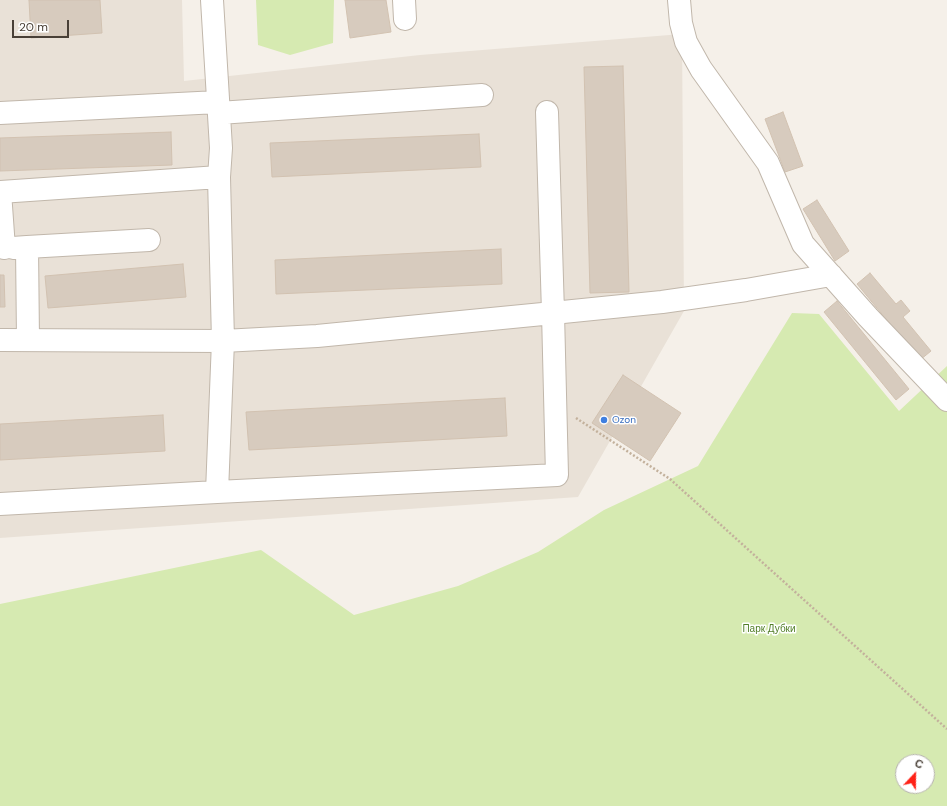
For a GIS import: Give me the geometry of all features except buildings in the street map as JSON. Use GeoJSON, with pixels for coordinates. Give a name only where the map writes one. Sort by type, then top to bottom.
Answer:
{"type":"FeatureCollection","features":[{"type":"Feature","properties":{"kind":"street"},"geometry":{"type":"LineString","coordinates":[[212,0],[221,148],[219,177],[224,341],[217,492]]}},
{"type":"Feature","properties":{"kind":"street"},"geometry":{"type":"LineString","coordinates":[[679,0],[681,23],[686,42],[701,69],[768,163],[803,244],[868,317],[947,400]]}},
{"type":"Feature","properties":{"kind":"street"},"geometry":{"type":"LineString","coordinates":[[0,113],[218,108],[482,94]]}},
{"type":"Feature","properties":{"kind":"street"},"geometry":{"type":"LineString","coordinates":[[0,504],[557,475],[547,112]]}},
{"type":"Feature","properties":{"kind":"street"},"geometry":{"type":"LineString","coordinates":[[149,240],[2,248],[0,192],[219,177]]}},
{"type":"Feature","properties":{"kind":"street"},"geometry":{"type":"LineString","coordinates":[[27,247],[28,340]]}},
{"type":"Feature","properties":{"kind":"street"},"geometry":{"type":"LineString","coordinates":[[0,340],[224,341],[318,336],[662,302],[746,290],[831,274]]}},
{"type":"Feature","properties":{"kind":"path"},"geometry":{"type":"LineString","coordinates":[[555,405],[670,479],[947,729]]}},
{"type":"Feature","properties":{"kind":"shaded area"},"geometry":{"type":"Polygon","coordinates":[[[0,0],[182,0],[184,81],[420,55],[682,34],[684,311],[578,497],[0,538],[0,0]]]}},
{"type":"Feature","properties":{"kind":"green space"},"geometry":{"type":"Polygon","coordinates":[[[256,0],[334,0],[333,43],[290,55],[258,45],[256,0]]]}},
{"type":"Feature","properties":{"kind":"green space","name":"Парк Дубки"},"geometry":{"type":"Polygon","coordinates":[[[792,313],[819,314],[899,411],[947,366],[947,806],[0,806],[0,604],[261,550],[354,615],[458,586],[538,552],[604,510],[698,466],[792,313]]]}},
{"type":"Feature","properties":{"kind":"place","name":"Ozon"},"geometry":{"type":"Point","coordinates":[604,420]}}]}
